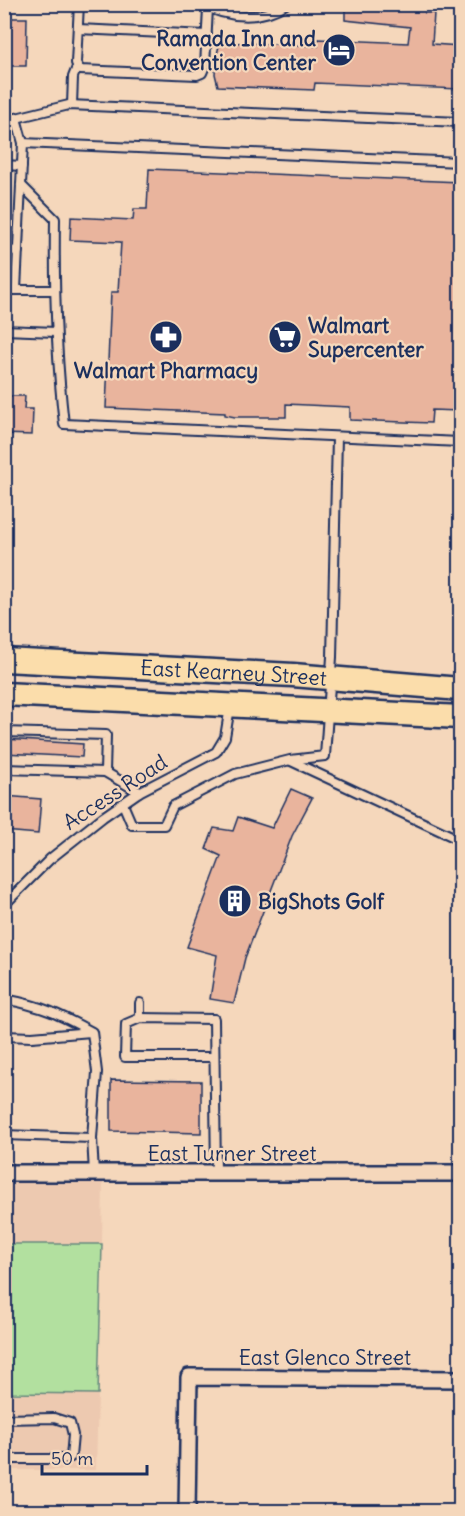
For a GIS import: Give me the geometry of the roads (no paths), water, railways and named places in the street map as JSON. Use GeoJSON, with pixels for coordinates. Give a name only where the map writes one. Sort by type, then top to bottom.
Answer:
{"type":"FeatureCollection","features":[{"type":"Feature","properties":{"kind":"main road"},"geometry":{"type":"LineString","coordinates":[[4,648],[190,657],[293,675]]}},
{"type":"Feature","properties":{"kind":"main road","name":"East Kearney Street"},"geometry":{"type":"LineString","coordinates":[[4,660],[293,675],[460,689]]}},
{"type":"Feature","properties":{"kind":"main road","name":"East Kearney Street"},"geometry":{"type":"LineString","coordinates":[[4,694],[460,717]]}},
{"type":"Feature","properties":{"kind":"street","name":"East Turner Street"},"geometry":{"type":"LineString","coordinates":[[4,1173],[460,1173]]}},
{"type":"Feature","properties":{"kind":"street","name":"East Glenco Street"},"geometry":{"type":"LineString","coordinates":[[187,1512],[189,1377],[460,1378]]}},
{"type":"Feature","properties":{"kind":"lane"},"geometry":{"type":"LineString","coordinates":[[72,105],[73,77],[77,67],[79,4]]}},
{"type":"Feature","properties":{"kind":"lane"},"geometry":{"type":"LineString","coordinates":[[77,67],[80,70],[197,75],[204,71],[207,35],[204,6],[226,14],[256,16],[268,14],[286,4]]}},
{"type":"Feature","properties":{"kind":"lane"},"geometry":{"type":"LineString","coordinates":[[78,29],[207,35]]}},
{"type":"Feature","properties":{"kind":"lane"},"geometry":{"type":"LineString","coordinates":[[4,118],[16,118],[72,105],[460,122]]}},
{"type":"Feature","properties":{"kind":"lane"},"geometry":{"type":"LineString","coordinates":[[16,118],[23,143],[16,290]]}},
{"type":"Feature","properties":{"kind":"lane"},"geometry":{"type":"LineString","coordinates":[[23,143],[460,162]]}},
{"type":"Feature","properties":{"kind":"lane"},"geometry":{"type":"LineString","coordinates":[[4,165],[22,166]]}},
{"type":"Feature","properties":{"kind":"lane"},"geometry":{"type":"LineString","coordinates":[[21,184],[55,219],[54,291],[64,424],[460,442]]}},
{"type":"Feature","properties":{"kind":"lane"},"geometry":{"type":"LineString","coordinates":[[4,250],[18,251]]}},
{"type":"Feature","properties":{"kind":"lane"},"geometry":{"type":"LineString","coordinates":[[4,290],[54,291]]}},
{"type":"Feature","properties":{"kind":"lane"},"geometry":{"type":"LineString","coordinates":[[4,330],[56,332]]}},
{"type":"Feature","properties":{"kind":"lane"},"geometry":{"type":"LineString","coordinates":[[123,804],[132,825],[164,825],[173,806],[235,774],[290,760],[325,756],[330,678],[338,437]]}},
{"type":"Feature","properties":{"kind":"lane","name":"Access Road"},"geometry":{"type":"LineString","coordinates":[[4,905],[50,859],[139,792],[216,752],[225,737],[230,706]]}},
{"type":"Feature","properties":{"kind":"lane"},"geometry":{"type":"LineString","coordinates":[[4,732],[106,735],[105,772]]}},
{"type":"Feature","properties":{"kind":"lane"},"geometry":{"type":"LineString","coordinates":[[290,760],[460,840]]}},
{"type":"Feature","properties":{"kind":"lane"},"geometry":{"type":"LineString","coordinates":[[4,769],[105,772],[139,792]]}},
{"type":"Feature","properties":{"kind":"lane"},"geometry":{"type":"LineString","coordinates":[[4,999],[39,1006],[92,1032]]}},
{"type":"Feature","properties":{"kind":"lane"},"geometry":{"type":"LineString","coordinates":[[140,1003],[140,1018]]}},
{"type":"Feature","properties":{"kind":"lane"},"geometry":{"type":"LineString","coordinates":[[214,1057],[125,1058],[126,1024],[140,1018],[214,1019],[216,1174]]}},
{"type":"Feature","properties":{"kind":"lane"},"geometry":{"type":"LineString","coordinates":[[4,1036],[32,1037],[92,1032]]}},
{"type":"Feature","properties":{"kind":"lane"},"geometry":{"type":"LineString","coordinates":[[92,1032],[97,1072],[92,1138],[94,1173]]}},
{"type":"Feature","properties":{"kind":"lane"},"geometry":{"type":"LineString","coordinates":[[4,1135],[92,1138]]}},
{"type":"Feature","properties":{"kind":"lane"},"geometry":{"type":"LineString","coordinates":[[4,1419],[54,1418],[70,1423],[73,1435],[71,1457],[4,1459]]}},
{"type":"Feature","properties":{"kind":"place","name":"Ramada Inn and Convention Center"},"geometry":{"type":"Point","coordinates":[339,50]}},
{"type":"Feature","properties":{"kind":"place","name":"Walmart Pharmacy"},"geometry":{"type":"Point","coordinates":[166,337]}},
{"type":"Feature","properties":{"kind":"place","name":"Walmart Supercenter"},"geometry":{"type":"Point","coordinates":[285,337]}},
{"type":"Feature","properties":{"kind":"place","name":"BigShots Golf"},"geometry":{"type":"Point","coordinates":[235,901]}}]}
